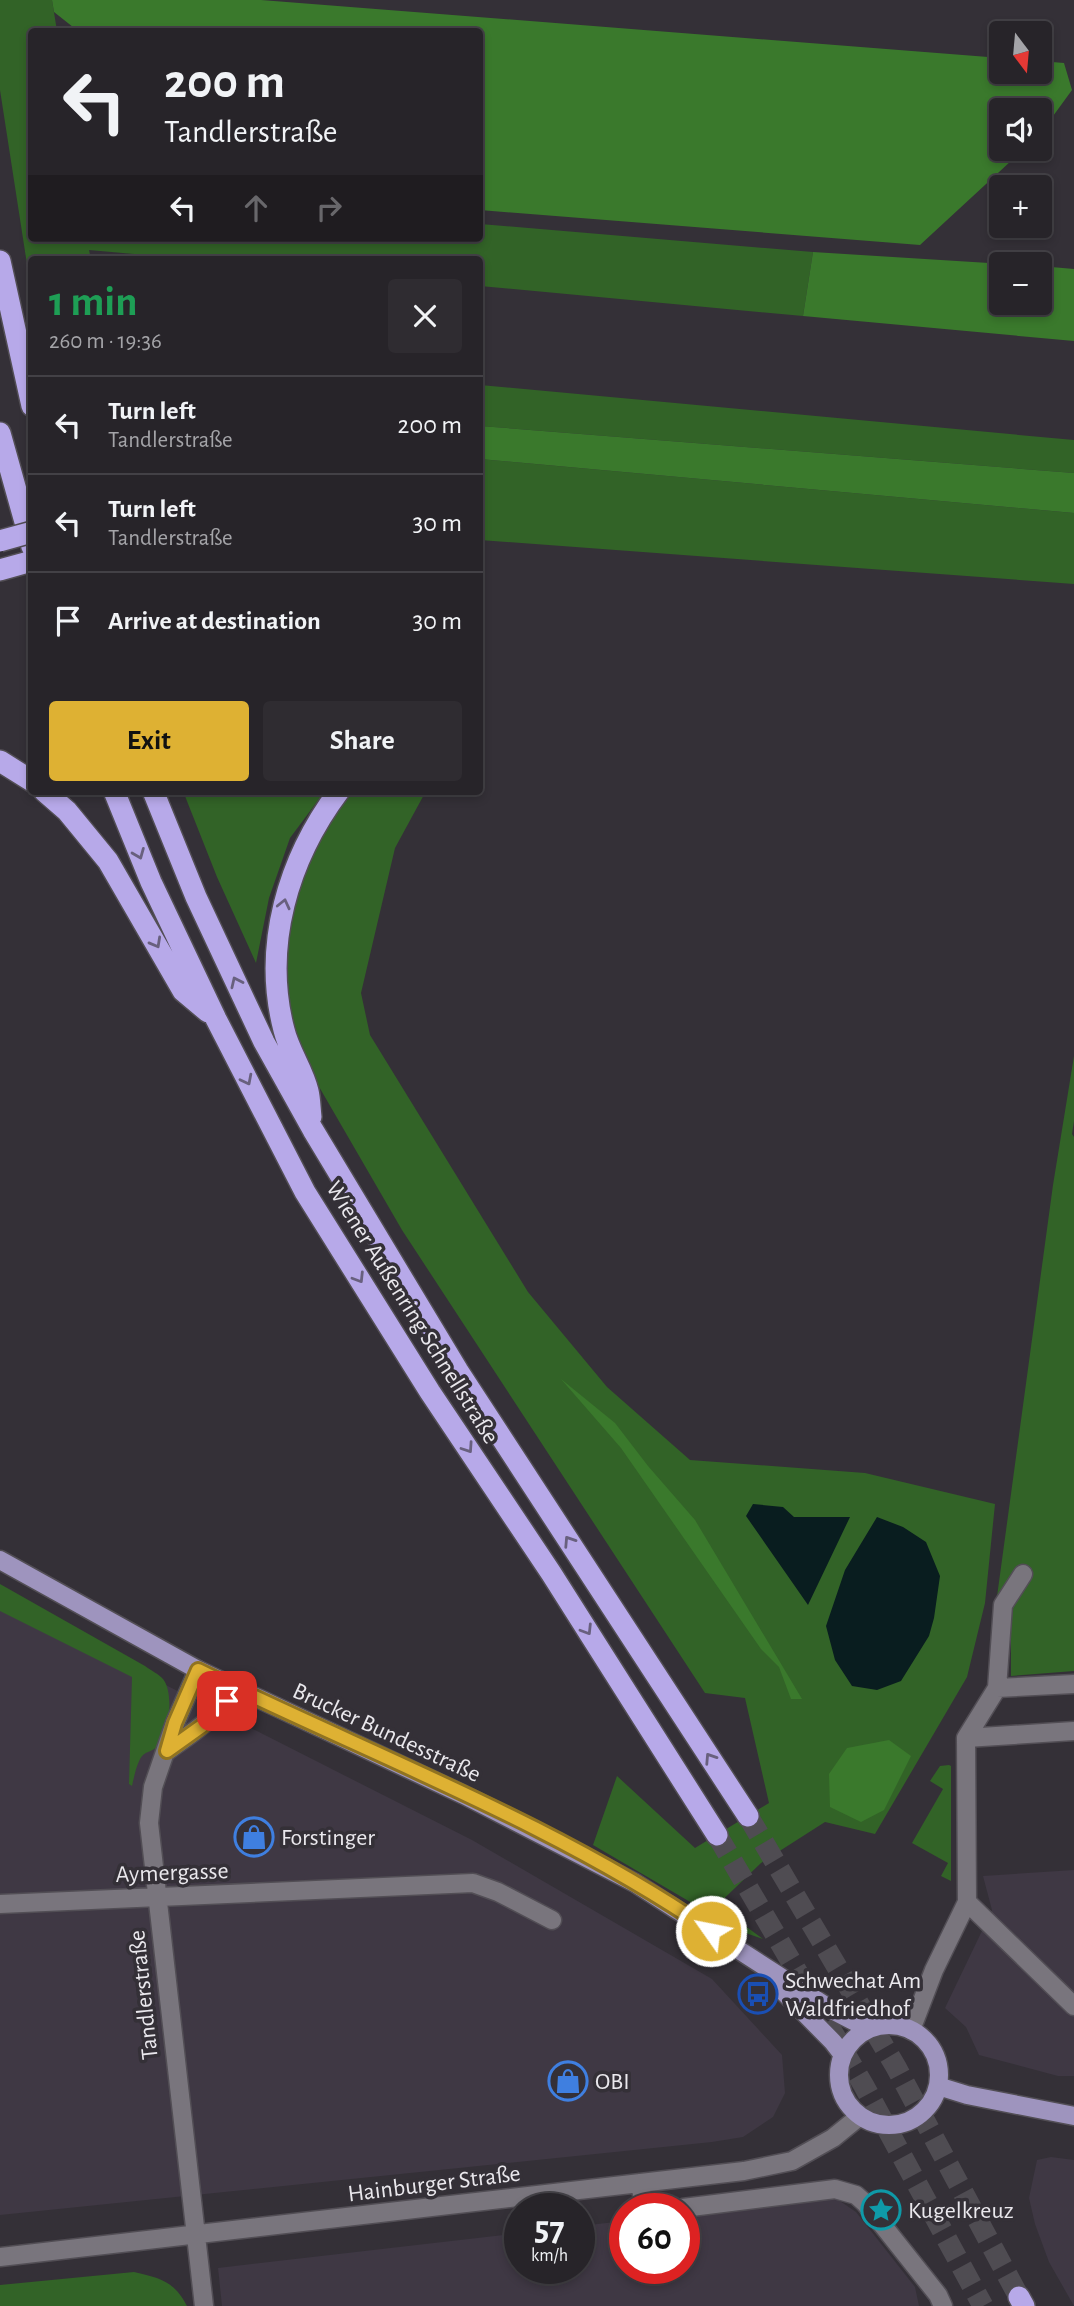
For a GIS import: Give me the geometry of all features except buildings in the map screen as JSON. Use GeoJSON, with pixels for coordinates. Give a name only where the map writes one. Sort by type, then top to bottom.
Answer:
{"type":"FeatureCollection","features":[{"type":"Feature","properties":{"kind":"highway"},"geometry":{"type":"LineString","coordinates":[[0,261],[28,388]]}},
{"type":"Feature","properties":{"kind":"highway"},"geometry":{"type":"LineString","coordinates":[[0,433],[28,533]]}},
{"type":"Feature","properties":{"kind":"highway"},"geometry":{"type":"LineString","coordinates":[[0,541],[28,533]]}},
{"type":"Feature","properties":{"kind":"highway"},"geometry":{"type":"LineString","coordinates":[[0,570],[28,562]]}},
{"type":"Feature","properties":{"kind":"highway"},"geometry":{"type":"LineString","coordinates":[[0,761],[28,778]]}},
{"type":"Feature","properties":{"kind":"highway"},"geometry":{"type":"LineString","coordinates":[[49,795],[67,811],[108,861],[183,991],[216,1019]]}},
{"type":"Feature","properties":{"kind":"highway","name":"Wiener Außenring Schnellstraße"},"geometry":{"type":"LineString","coordinates":[[116,795],[151,883],[216,1019],[305,1192],[430,1392],[551,1573],[717,1835]]}},
{"type":"Feature","properties":{"kind":"highway","name":"Wiener Außenring Schnellstraße"},"geometry":{"type":"LineString","coordinates":[[155,795],[196,897],[264,1042],[313,1130],[458,1371],[748,1816]]}},
{"type":"Feature","properties":{"kind":"highway"},"geometry":{"type":"LineString","coordinates":[[313,1130],[307,1089],[284,1032],[276,979],[278,943],[282,910],[301,853],[336,795]]}},
{"type":"Feature","properties":{"kind":"main road","name":"Brucker Bundesstraße"},"geometry":{"type":"LineString","coordinates":[[0,1560],[198,1670],[555,1840],[635,1883],[748,1955]]}},
{"type":"Feature","properties":{"kind":"main road"},"geometry":{"type":"LineString","coordinates":[[748,1955],[832,2010],[869,2029]]}},
{"type":"Feature","properties":{"kind":"main road"},"geometry":{"type":"LineString","coordinates":[[748,1955],[834,2042],[843,2055]]}},
{"type":"Feature","properties":{"kind":"main road"},"geometry":{"type":"LineString","coordinates":[[890,2025],[911,2030],[925,2040],[935,2053],[939,2069],[938,2086],[930,2104],[916,2117],[897,2124],[878,2124],[860,2116],[843,2095],[839,2082],[843,2055],[858,2035],[869,2029],[890,2025]]}},
{"type":"Feature","properties":{"kind":"main road"},"geometry":{"type":"LineString","coordinates":[[938,2086],[967,2095],[1074,2116]]}},
{"type":"Feature","properties":{"kind":"street"},"geometry":{"type":"LineString","coordinates":[[911,2030],[934,1970],[967,1902],[967,1738],[997,1688],[1003,1605],[1023,1574]]}},
{"type":"Feature","properties":{"kind":"street","name":"Tandlerstraße"},"geometry":{"type":"LineString","coordinates":[[198,1670],[175,1723],[153,1787],[149,1823],[204,2306]]}},
{"type":"Feature","properties":{"kind":"street"},"geometry":{"type":"LineString","coordinates":[[997,1688],[1074,1684]]}},
{"type":"Feature","properties":{"kind":"street"},"geometry":{"type":"LineString","coordinates":[[167,1751],[202,1726],[227,1701],[234,1687]]}},
{"type":"Feature","properties":{"kind":"street"},"geometry":{"type":"LineString","coordinates":[[967,1738],[1074,1731]]}},
{"type":"Feature","properties":{"kind":"street","name":"Aymergasse"},"geometry":{"type":"LineString","coordinates":[[0,1904],[473,1884],[498,1892],[552,1920]]}},
{"type":"Feature","properties":{"kind":"street"},"geometry":{"type":"LineString","coordinates":[[967,1902],[1074,2006]]}},
{"type":"Feature","properties":{"kind":"street","name":"Hainburger Straße"},"geometry":{"type":"LineString","coordinates":[[0,2257],[744,2171],[792,2161],[832,2138],[860,2116]]}},
{"type":"Feature","properties":{"kind":"street"},"geometry":{"type":"LineString","coordinates":[[640,2183],[641,2193]]}},
{"type":"Feature","properties":{"kind":"street"},"geometry":{"type":"LineString","coordinates":[[700,2206],[811,2191],[845,2190],[865,2203],[938,2295],[943,2306]]}},
{"type":"Feature","properties":{"kind":"shaded area"},"geometry":{"type":"Polygon","coordinates":[[[753,1504],[783,1507],[794,1517],[850,1517],[808,1605],[746,1516],[753,1504]]]}},
{"type":"Feature","properties":{"kind":"shaded area"},"geometry":{"type":"Polygon","coordinates":[[[877,1517],[903,1527],[926,1542],[940,1576],[929,1636],[901,1681],[877,1690],[852,1686],[835,1660],[826,1626],[845,1570],[877,1517]]]}},
{"type":"Feature","properties":{"kind":"shaded area"},"geometry":{"type":"Polygon","coordinates":[[[0,1601],[472,1840],[712,1979],[782,2055],[785,2093],[773,2117],[743,2137],[712,2142],[0,2215],[0,1601]]]}},
{"type":"Feature","properties":{"kind":"shaded area"},"geometry":{"type":"Polygon","coordinates":[[[1074,1870],[1074,2076],[1058,2076],[979,2055],[966,2027],[945,2008],[992,1910],[983,1876],[1074,1870]]]}},
{"type":"Feature","properties":{"kind":"shaded area"},"geometry":{"type":"Polygon","coordinates":[[[1051,2157],[1074,2160],[1074,2306],[1049,2262],[1029,2198],[1037,2160],[1051,2157]]]}},
{"type":"Feature","properties":{"kind":"shaded area"},"geometry":{"type":"Polygon","coordinates":[[[816,2196],[837,2199],[856,2212],[915,2287],[919,2306],[222,2306],[218,2268],[504,2235],[504,2284],[595,2284],[595,2224],[609,2223],[609,2284],[700,2284],[700,2212],[816,2196]]]}},
{"type":"Feature","properties":{"kind":"green space"},"geometry":{"type":"Polygon","coordinates":[[[0,0],[52,0],[57,28],[28,28],[28,242],[483,242],[483,224],[813,252],[803,316],[483,286],[483,256],[156,256],[89,250],[90,256],[28,256],[28,271],[0,90],[0,0]]]}},
{"type":"Feature","properties":{"kind":"green space"},"geometry":{"type":"Polygon","coordinates":[[[52,0],[261,0],[989,57],[989,84],[1052,84],[1052,62],[1064,63],[1072,90],[1052,118],[1052,98],[989,98],[989,161],[1011,161],[996,175],[989,175],[989,181],[920,245],[483,210],[483,28],[74,28],[54,12],[52,0]]]}},
{"type":"Feature","properties":{"kind":"green space"},"geometry":{"type":"Polygon","coordinates":[[[813,252],[989,263],[989,315],[1052,315],[1052,267],[1074,269],[1074,341],[803,316],[813,252]]]}},
{"type":"Feature","properties":{"kind":"green space"},"geometry":{"type":"Polygon","coordinates":[[[483,385],[1074,440],[1074,473],[483,426],[483,385]]]}},
{"type":"Feature","properties":{"kind":"green space"},"geometry":{"type":"Polygon","coordinates":[[[483,426],[1074,473],[1074,513],[483,459],[483,426]]]}},
{"type":"Feature","properties":{"kind":"green space"},"geometry":{"type":"Polygon","coordinates":[[[483,459],[1074,513],[1074,584],[483,540],[483,459]]]}},
{"type":"Feature","properties":{"kind":"green space"},"geometry":{"type":"Polygon","coordinates":[[[185,795],[322,795],[290,838],[269,898],[256,963],[217,877],[185,795]]]}},
{"type":"Feature","properties":{"kind":"green space"},"geometry":{"type":"Polygon","coordinates":[[[351,795],[424,795],[395,848],[361,993],[370,1035],[528,1292],[607,1387],[690,1460],[865,1473],[995,1504],[985,1603],[967,1677],[875,1834],[825,1822],[761,1863],[709,1913],[593,1845],[617,1776],[695,1848],[769,1803],[745,1698],[705,1693],[402,1230],[318,1085],[289,1017],[284,974],[289,914],[307,864],[335,814],[351,795]]]}},
{"type":"Feature","properties":{"kind":"green space"},"geometry":{"type":"Polygon","coordinates":[[[1074,1056],[1074,1671],[1011,1676],[1011,1606],[996,1604],[1053,1185],[1074,1056]]]}},
{"type":"Feature","properties":{"kind":"green space"},"geometry":{"type":"Polygon","coordinates":[[[561,1379],[615,1423],[695,1520],[802,1699],[791,1699],[779,1667],[761,1649],[621,1448],[561,1379]]]}},
{"type":"Feature","properties":{"kind":"green space"},"geometry":{"type":"Polygon","coordinates":[[[0,1584],[145,1666],[163,1679],[169,1693],[168,1724],[157,1747],[140,1759],[132,1786],[129,1784],[132,1677],[0,1611],[0,1584]]]}},
{"type":"Feature","properties":{"kind":"green space"},"geometry":{"type":"Polygon","coordinates":[[[889,1740],[911,1756],[884,1810],[861,1822],[830,1807],[829,1774],[847,1748],[889,1740]]]}},
{"type":"Feature","properties":{"kind":"green space"},"geometry":{"type":"Polygon","coordinates":[[[949,1765],[951,1881],[941,1876],[948,1863],[912,1843],[943,1789],[930,1781],[940,1766],[949,1765]]]}},
{"type":"Feature","properties":{"kind":"green space"},"geometry":{"type":"Polygon","coordinates":[[[729,1914],[763,1939],[731,1928],[726,1922],[729,1914]]]}},
{"type":"Feature","properties":{"kind":"green space"},"geometry":{"type":"Polygon","coordinates":[[[134,2272],[165,2282],[177,2291],[187,2306],[0,2306],[0,2285],[134,2272]]]}},
{"type":"Feature","properties":{"kind":"tunnel"},"geometry":{"type":"LineString","coordinates":[[748,1816],[896,2067],[1019,2297]]}},
{"type":"Feature","properties":{"kind":"tunnel"},"geometry":{"type":"LineString","coordinates":[[717,1835],[864,2086],[983,2306]]}},
{"type":"Feature","properties":{"kind":"place","name":"Forstinger"},"geometry":{"type":"Point","coordinates":[254,1837]}},
{"type":"Feature","properties":{"kind":"place","name":"Schwechat Am Waldfriedhof"},"geometry":{"type":"Point","coordinates":[758,1994]}},
{"type":"Feature","properties":{"kind":"place","name":"OBI"},"geometry":{"type":"Point","coordinates":[568,2081]}},
{"type":"Feature","properties":{"kind":"place","name":"Kugelkreuz"},"geometry":{"type":"Point","coordinates":[881,2210]}},
{"type":"Feature","properties":{"kind":"route"},"geometry":{"type":"LineString","coordinates":[[227,1701],[202,1726],[167,1751],[175,1723],[198,1670],[555,1840],[635,1883],[711,1931]]}}]}
